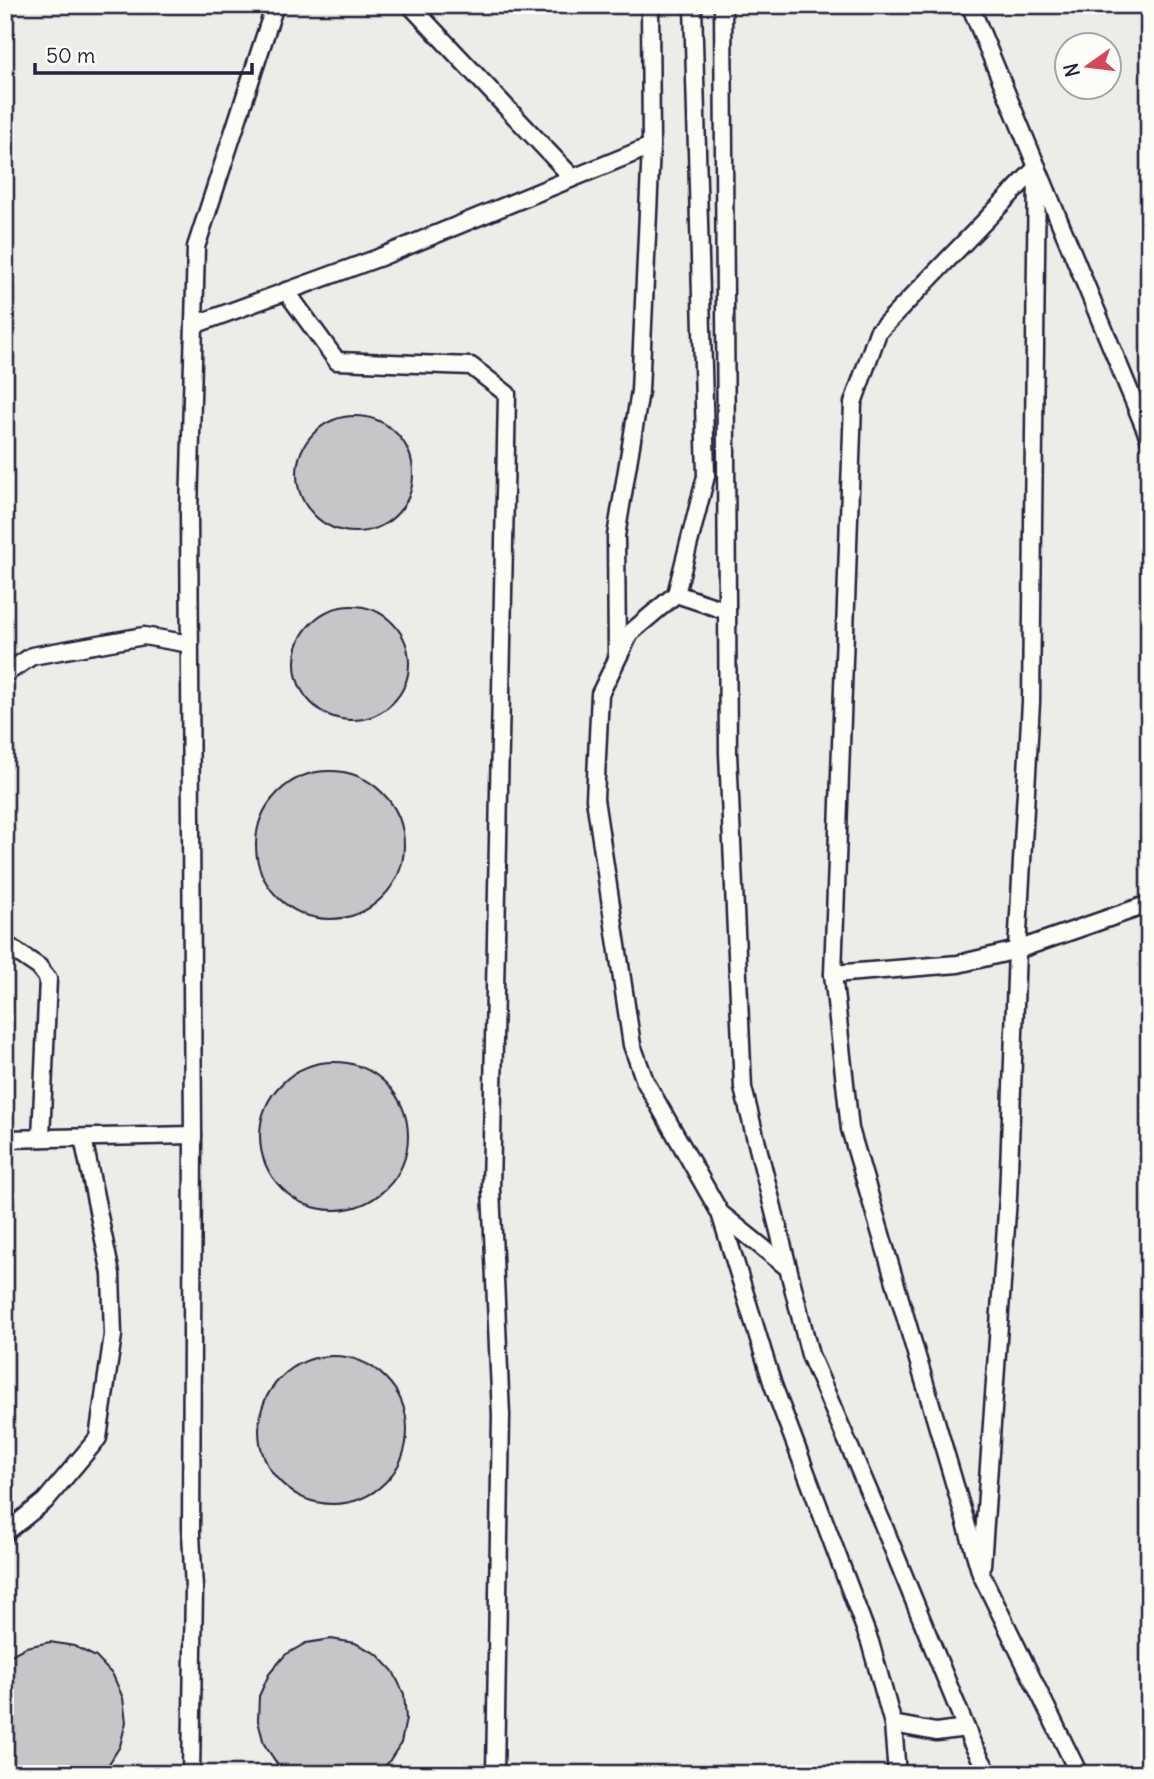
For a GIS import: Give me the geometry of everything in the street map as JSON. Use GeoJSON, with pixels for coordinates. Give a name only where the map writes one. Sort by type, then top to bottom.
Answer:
{"type":"FeatureCollection","features":[{"type":"Feature","properties":{"kind":"lane"},"geometry":{"type":"LineString","coordinates":[[191,1774],[194,1588],[191,1534],[193,1135],[189,512],[196,247],[275,5]]}},
{"type":"Feature","properties":{"kind":"lane"},"geometry":{"type":"LineString","coordinates":[[410,5],[572,177]]}},
{"type":"Feature","properties":{"kind":"lane"},"geometry":{"type":"LineString","coordinates":[[617,660],[616,536],[640,391],[651,146],[650,5]]}},
{"type":"Feature","properties":{"kind":"lane"},"geometry":{"type":"LineString","coordinates":[[692,5],[706,476],[676,594],[630,633],[600,694],[595,799],[632,1045],[645,1081],[720,1213],[773,1385],[870,1642],[892,1724],[897,1774]]}},
{"type":"Feature","properties":{"kind":"lane"},"geometry":{"type":"LineString","coordinates":[[723,5],[728,753],[743,1088],[810,1355],[966,1728],[989,1774]]}},
{"type":"Feature","properties":{"kind":"lane"},"geometry":{"type":"LineString","coordinates":[[970,5],[1149,438]]}},
{"type":"Feature","properties":{"kind":"lane"},"geometry":{"type":"LineString","coordinates":[[194,325],[377,258],[651,146]]}},
{"type":"Feature","properties":{"kind":"lane"},"geometry":{"type":"LineString","coordinates":[[981,1574],[1008,1198],[1017,950],[1031,702],[1037,167]]}},
{"type":"Feature","properties":{"kind":"lane"},"geometry":{"type":"LineString","coordinates":[[1037,167],[878,332],[853,403],[833,974],[850,1129],[981,1574],[1079,1774]]}},
{"type":"Feature","properties":{"kind":"lane"},"geometry":{"type":"LineString","coordinates":[[286,291],[337,361],[471,366],[507,394],[491,1189],[501,1415],[495,1774]]}},
{"type":"Feature","properties":{"kind":"lane"},"geometry":{"type":"LineString","coordinates":[[676,594],[727,611]]}},
{"type":"Feature","properties":{"kind":"lane"},"geometry":{"type":"LineString","coordinates":[[5,674],[32,656],[144,636],[190,643]]}},
{"type":"Feature","properties":{"kind":"lane"},"geometry":{"type":"LineString","coordinates":[[833,974],[958,964],[1017,950],[1149,904]]}},
{"type":"Feature","properties":{"kind":"lane"},"geometry":{"type":"LineString","coordinates":[[5,944],[39,967],[47,979],[41,1138]]}},
{"type":"Feature","properties":{"kind":"lane"},"geometry":{"type":"LineString","coordinates":[[5,1139],[193,1135]]}},
{"type":"Feature","properties":{"kind":"lane"},"geometry":{"type":"LineString","coordinates":[[5,1533],[45,1501],[98,1438],[113,1335],[111,1274],[83,1138]]}},
{"type":"Feature","properties":{"kind":"lane"},"geometry":{"type":"LineString","coordinates":[[720,1213],[788,1268]]}},
{"type":"Feature","properties":{"kind":"lane"},"geometry":{"type":"LineString","coordinates":[[892,1724],[936,1732],[966,1728]]}},
{"type":"Feature","properties":{"kind":"shaded area"},"geometry":{"type":"Polygon","coordinates":[[[5,5],[1149,5],[1149,1774],[5,1774],[5,5]]]}},
{"type":"Feature","properties":{"kind":"building"},"geometry":{"type":"Polygon","coordinates":[[[355,416],[377,421],[396,433],[408,452],[413,474],[408,496],[396,515],[377,527],[355,532],[333,527],[314,515],[302,496],[297,474],[302,452],[314,433],[333,421],[355,416]]]}},
{"type":"Feature","properties":{"kind":"building"},"geometry":{"type":"Polygon","coordinates":[[[352,606],[374,611],[392,623],[404,641],[409,663],[404,685],[392,703],[374,715],[352,720],[330,715],[312,703],[300,685],[295,663],[300,641],[312,623],[330,611],[352,606]]]}},
{"type":"Feature","properties":{"kind":"building"},"geometry":{"type":"Polygon","coordinates":[[[330,771],[358,777],[371,783],[382,793],[392,804],[398,817],[404,845],[398,873],[392,886],[382,897],[371,907],[358,913],[330,919],[302,913],[289,907],[278,897],[268,886],[262,873],[256,845],[262,817],[268,804],[278,793],[289,783],[302,777],[330,771]]]}},
{"type":"Feature","properties":{"kind":"building"},"geometry":{"type":"Polygon","coordinates":[[[334,1062],[362,1068],[375,1074],[386,1084],[396,1095],[402,1108],[408,1136],[402,1164],[396,1177],[386,1188],[375,1198],[362,1204],[334,1210],[306,1204],[293,1198],[282,1188],[272,1177],[266,1164],[260,1136],[266,1108],[272,1095],[282,1084],[293,1074],[306,1068],[334,1062]]]}},
{"type":"Feature","properties":{"kind":"building"},"geometry":{"type":"Polygon","coordinates":[[[333,1356],[361,1362],[385,1378],[401,1402],[407,1430],[401,1458],[385,1482],[361,1498],[333,1504],[305,1498],[281,1482],[265,1458],[259,1430],[265,1402],[281,1378],[305,1362],[333,1356]]]}},
{"type":"Feature","properties":{"kind":"building"},"geometry":{"type":"Polygon","coordinates":[[[331,1639],[355,1643],[377,1654],[393,1671],[404,1694],[406,1719],[401,1743],[388,1763],[375,1774],[290,1774],[278,1765],[264,1744],[258,1721],[259,1696],[269,1674],[285,1655],[306,1643],[331,1639]]]}},
{"type":"Feature","properties":{"kind":"building"},"geometry":{"type":"Polygon","coordinates":[[[50,1642],[74,1646],[96,1657],[113,1675],[123,1698],[126,1722],[120,1746],[107,1767],[98,1774],[5,1774],[5,1658],[26,1647],[50,1642]]]}}]}
